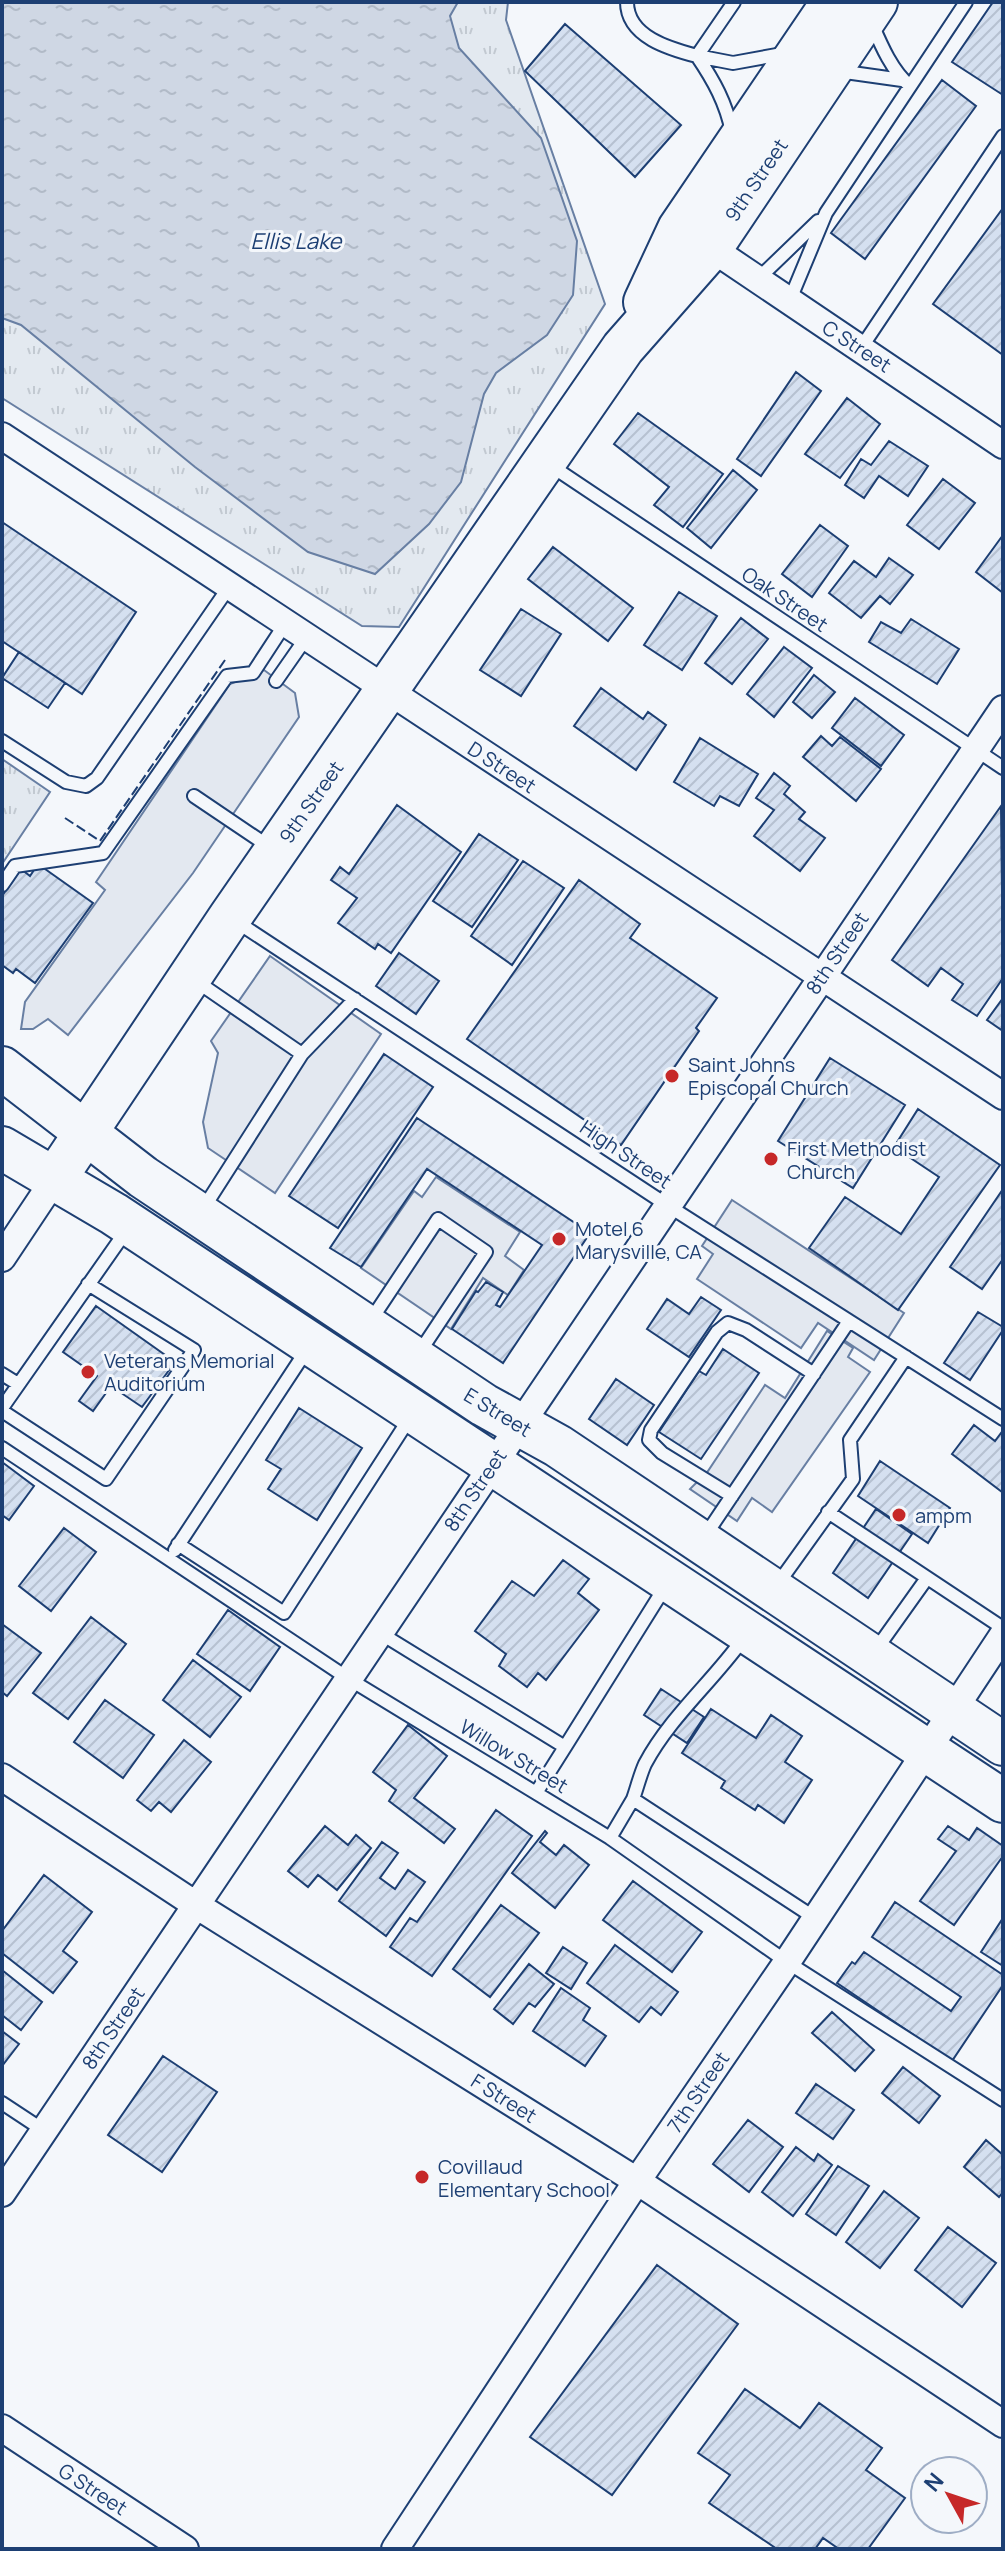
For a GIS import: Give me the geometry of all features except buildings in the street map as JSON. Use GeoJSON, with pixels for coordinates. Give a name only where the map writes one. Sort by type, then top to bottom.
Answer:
{"type":"FeatureCollection","features":[{"type":"Feature","properties":{"kind":"highway","name":"9th Street"},"geometry":{"type":"LineString","coordinates":[[623,348],[679,229],[735,146],[816,60],[859,6]]}},
{"type":"Feature","properties":{"kind":"highway","name":"9th Street"},"geometry":{"type":"LineString","coordinates":[[54,1180],[230,917],[623,348],[711,248],[816,60]]}},
{"type":"Feature","properties":{"kind":"highway","name":"E Street"},"geometry":{"type":"LineString","coordinates":[[2,1068],[143,1177],[199,1215],[484,1405],[558,1446],[1003,1744]]}},
{"type":"Feature","properties":{"kind":"highway"},"geometry":{"type":"LineString","coordinates":[[2,1148],[130,1225],[1003,1801]]}},
{"type":"Feature","properties":{"kind":"street","name":"C Street"},"geometry":{"type":"LineString","coordinates":[[711,248],[1003,445]]}},
{"type":"Feature","properties":{"kind":"street","name":"D Street"},"geometry":{"type":"LineString","coordinates":[[2,436],[1003,1096]]}},
{"type":"Feature","properties":{"kind":"street","name":"8th Street"},"geometry":{"type":"LineString","coordinates":[[2,2193],[1003,709]]}},
{"type":"Feature","properties":{"kind":"street","name":"9th Street"},"geometry":{"type":"LineString","coordinates":[[2,1258],[54,1180]]}},
{"type":"Feature","properties":{"kind":"street","name":"7th Street"},"geometry":{"type":"LineString","coordinates":[[395,2549],[1003,1635]]}},
{"type":"Feature","properties":{"kind":"street","name":"F Street"},"geometry":{"type":"LineString","coordinates":[[2,1777],[196,1905],[637,2181],[1003,2424]]}},
{"type":"Feature","properties":{"kind":"street","name":"G Street"},"geometry":{"type":"LineString","coordinates":[[2,2428],[185,2549]]}},
{"type":"Feature","properties":{"kind":"lane"},"geometry":{"type":"LineString","coordinates":[[627,2],[627,12],[639,32],[672,49],[733,63],[816,60],[906,83]]}},
{"type":"Feature","properties":{"kind":"lane"},"geometry":{"type":"LineString","coordinates":[[697,56],[734,2]]}},
{"type":"Feature","properties":{"kind":"lane"},"geometry":{"type":"LineString","coordinates":[[789,302],[826,213],[906,83],[966,2]]}},
{"type":"Feature","properties":{"kind":"lane"},"geometry":{"type":"LineString","coordinates":[[859,6],[906,83]]}},
{"type":"Feature","properties":{"kind":"lane"},"geometry":{"type":"LineString","coordinates":[[697,56],[717,86],[727,110],[735,146]]}},
{"type":"Feature","properties":{"kind":"lane"},"geometry":{"type":"LineString","coordinates":[[861,348],[1003,136]]}},
{"type":"Feature","properties":{"kind":"lane"},"geometry":{"type":"LineString","coordinates":[[758,279],[826,213]]}},
{"type":"Feature","properties":{"kind":"lane","name":"Oak Street"},"geometry":{"type":"LineString","coordinates":[[545,462],[1003,768]]}},
{"type":"Feature","properties":{"kind":"lane"},"geometry":{"type":"LineString","coordinates":[[2,741],[66,782],[86,786],[97,778],[229,587]]}},
{"type":"Feature","properties":{"kind":"lane"},"geometry":{"type":"LineString","coordinates":[[276,681],[295,631]]}},
{"type":"Feature","properties":{"kind":"lane"},"geometry":{"type":"LineString","coordinates":[[2,885],[15,866],[103,853],[227,676],[253,673],[295,631]]}},
{"type":"Feature","properties":{"kind":"lane"},"geometry":{"type":"LineString","coordinates":[[194,796],[276,852]]}},
{"type":"Feature","properties":{"kind":"lane","name":"High Street"},"geometry":{"type":"LineString","coordinates":[[230,917],[667,1205],[1003,1419]]}},
{"type":"Feature","properties":{"kind":"lane"},"geometry":{"type":"LineString","coordinates":[[190,976],[302,1054]]}},
{"type":"Feature","properties":{"kind":"lane"},"geometry":{"type":"LineString","coordinates":[[199,1215],[302,1054],[355,999]]}},
{"type":"Feature","properties":{"kind":"lane"},"geometry":{"type":"LineString","coordinates":[[367,1327],[438,1219],[486,1252],[415,1359]]}},
{"type":"Feature","properties":{"kind":"lane"},"geometry":{"type":"LineString","coordinates":[[88,1284],[194,1350],[106,1479],[2,1409],[18,1384],[88,1284],[130,1225]]}},
{"type":"Feature","properties":{"kind":"lane"},"geometry":{"type":"LineString","coordinates":[[701,1542],[849,1321]]}},
{"type":"Feature","properties":{"kind":"lane"},"geometry":{"type":"LineString","coordinates":[[732,1496],[662,1453],[649,1440],[651,1430],[717,1332],[728,1323],[746,1330],[814,1374]]}},
{"type":"Feature","properties":{"kind":"lane"},"geometry":{"type":"LineString","coordinates":[[168,1559],[311,1344]]}},
{"type":"Feature","properties":{"kind":"lane"},"geometry":{"type":"LineString","coordinates":[[773,1590],[853,1479],[850,1440],[906,1357]]}},
{"type":"Feature","properties":{"kind":"lane"},"geometry":{"type":"LineString","coordinates":[[2,1374],[18,1384]]}},
{"type":"Feature","properties":{"kind":"lane"},"geometry":{"type":"LineString","coordinates":[[178,1544],[284,1613],[414,1411]]}},
{"type":"Feature","properties":{"kind":"lane","name":"Willow Street"},"geometry":{"type":"LineString","coordinates":[[2,1448],[349,1679],[610,1838],[787,1962],[1003,2100]]}},
{"type":"Feature","properties":{"kind":"lane"},"geometry":{"type":"LineString","coordinates":[[828,1512],[1003,1628]]}},
{"type":"Feature","properties":{"kind":"lane"},"geometry":{"type":"LineString","coordinates":[[872,1656],[927,1578]]}},
{"type":"Feature","properties":{"kind":"lane"},"geometry":{"type":"LineString","coordinates":[[536,1793],[670,1580]]}},
{"type":"Feature","properties":{"kind":"lane"},"geometry":{"type":"LineString","coordinates":[[610,1838],[633,1799],[644,1766],[660,1739],[721,1670],[748,1631]]}},
{"type":"Feature","properties":{"kind":"lane"},"geometry":{"type":"LineString","coordinates":[[380,1633],[565,1747]]}},
{"type":"Feature","properties":{"kind":"lane"},"geometry":{"type":"LineString","coordinates":[[633,1799],[815,1918]]}},
{"type":"Feature","properties":{"kind":"lane"},"geometry":{"type":"LineString","coordinates":[[2,2103],[43,2130]]}},
{"type":"Feature","properties":{"kind":"green space","name":"Ellis Lake"},"geometry":{"type":"Polygon","coordinates":[[[2,2],[508,2],[506,20],[605,304],[399,627],[362,626],[2,398],[2,2]]]}},
{"type":"Feature","properties":{"kind":"green space"},"geometry":{"type":"Polygon","coordinates":[[[2,759],[50,792],[2,864],[2,759]]]}},
{"type":"Feature","properties":{"kind":"shaded area"},"geometry":{"type":"Polygon","coordinates":[[[264,670],[295,693],[299,717],[193,873],[68,1035],[48,1019],[33,1029],[21,1029],[25,1002],[105,890],[96,882],[230,684],[264,670]]]}},
{"type":"Feature","properties":{"kind":"shaded area"},"geometry":{"type":"Polygon","coordinates":[[[270,956],[381,1034],[275,1193],[208,1148],[203,1122],[218,1053],[211,1041],[270,956]]]}},
{"type":"Feature","properties":{"kind":"shaded area"},"geometry":{"type":"Polygon","coordinates":[[[436,1177],[520,1232],[505,1256],[524,1270],[508,1295],[483,1278],[451,1329],[361,1268],[414,1191],[422,1197],[436,1177]]]}},
{"type":"Feature","properties":{"kind":"shaded area"},"geometry":{"type":"Polygon","coordinates":[[[732,1200],[904,1313],[874,1360],[818,1323],[801,1348],[697,1279],[713,1254],[702,1246],[732,1200]]]}},
{"type":"Feature","properties":{"kind":"shaded area"},"geometry":{"type":"Polygon","coordinates":[[[827,1331],[853,1348],[848,1357],[870,1372],[772,1512],[752,1498],[737,1521],[690,1489],[708,1471],[765,1385],[785,1398],[827,1331]]]}},
{"type":"Feature","properties":{"kind":"water","name":"Ellis Lake"},"geometry":{"type":"Polygon","coordinates":[[[2,2],[458,2],[450,16],[459,48],[541,138],[577,241],[573,295],[547,335],[496,373],[484,394],[461,482],[429,524],[375,574],[308,552],[195,467],[21,325],[2,318],[2,2]]]}},
{"type":"Feature","properties":{"kind":"fence"},"geometry":{"type":"LineString","coordinates":[[65,818],[100,841],[225,660]]}},
{"type":"Feature","properties":{"kind":"place","name":"Saint Johns Episcopal Church"},"geometry":{"type":"Point","coordinates":[672,1076]}},
{"type":"Feature","properties":{"kind":"place","name":"First Methodist Church"},"geometry":{"type":"Point","coordinates":[771,1159]}},
{"type":"Feature","properties":{"kind":"place","name":"Motel 6 Marysville, CA"},"geometry":{"type":"Point","coordinates":[559,1239]}},
{"type":"Feature","properties":{"kind":"place","name":"Veterans Memorial Auditorium"},"geometry":{"type":"Point","coordinates":[88,1372]}},
{"type":"Feature","properties":{"kind":"place","name":"ampm"},"geometry":{"type":"Point","coordinates":[899,1515]}},
{"type":"Feature","properties":{"kind":"place","name":"Covillaud Elementary School"},"geometry":{"type":"Point","coordinates":[422,2177]}}]}
